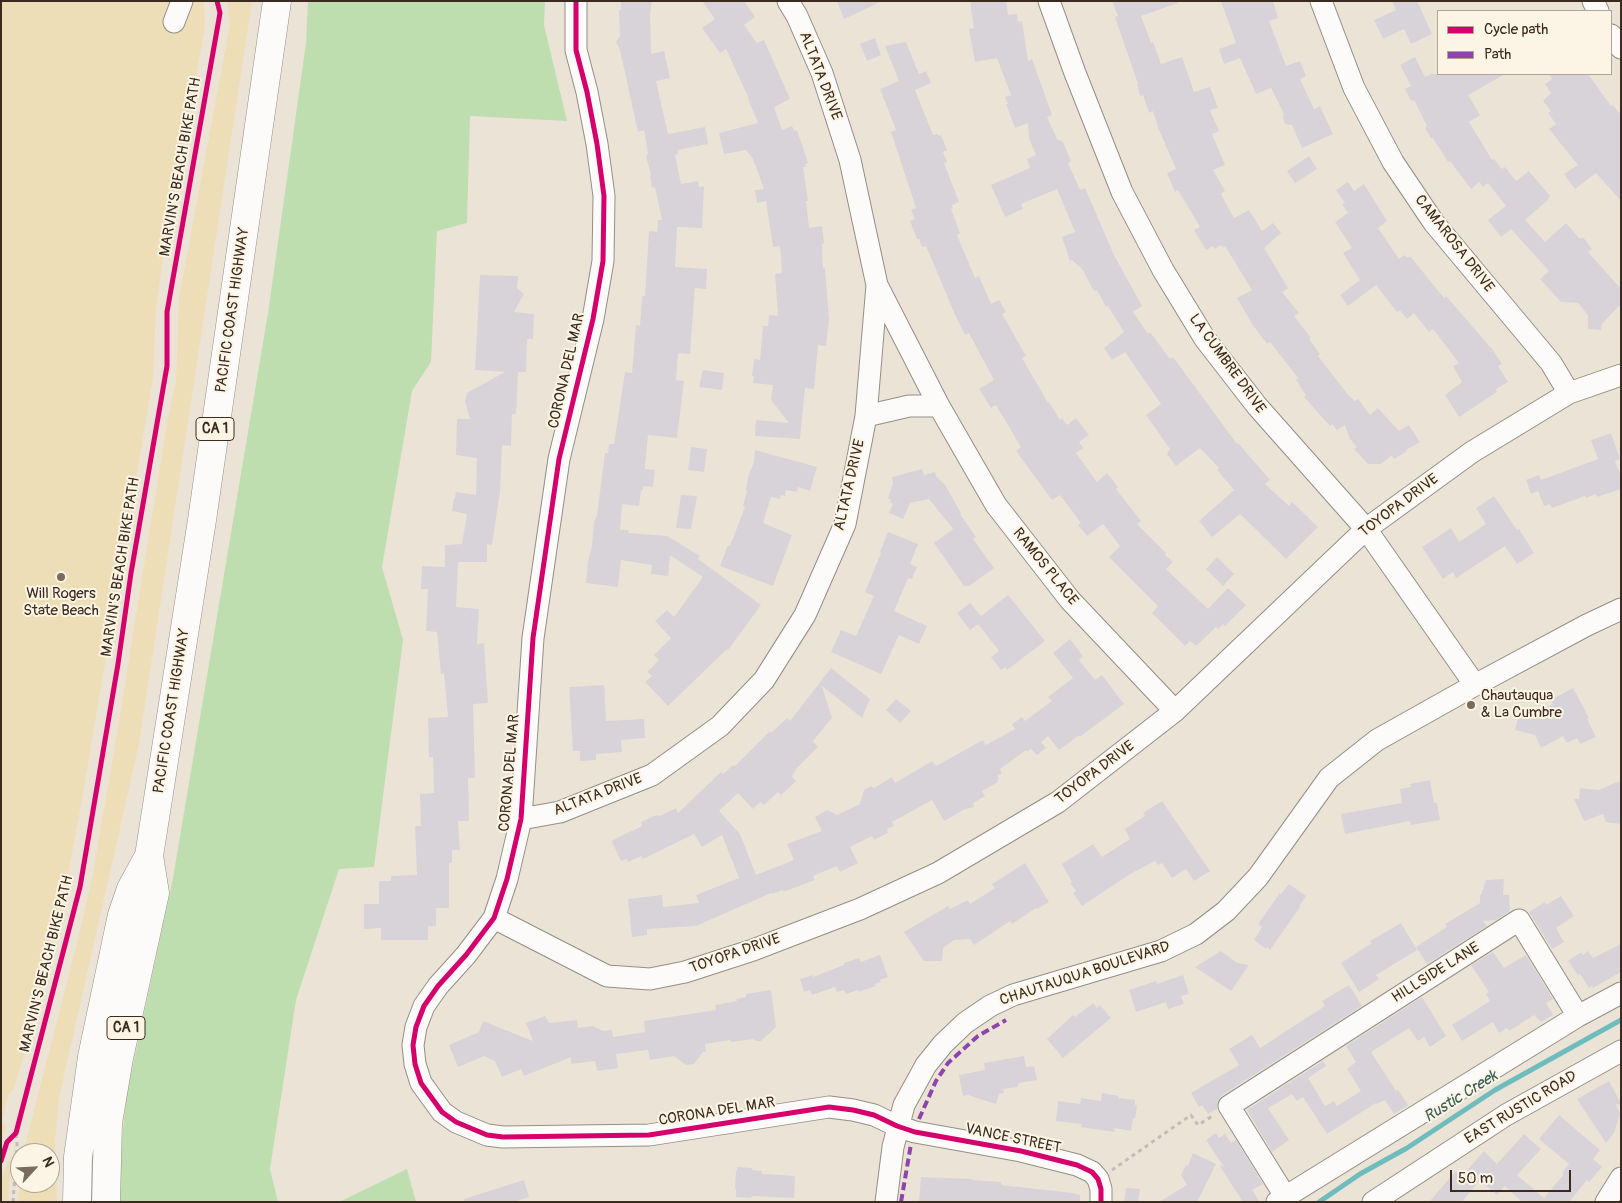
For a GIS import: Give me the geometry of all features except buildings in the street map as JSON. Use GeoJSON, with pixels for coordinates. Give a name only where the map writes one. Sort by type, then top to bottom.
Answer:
{"type":"FeatureCollection","features":[{"type":"Feature","properties":{"kind":"highway","name":"PACIFIC COAST HIGHWAY"},"geometry":{"type":"LineString","coordinates":[[106,1202],[108,1123],[119,1058],[155,893],[149,856],[202,520],[277,1]]}},
{"type":"Feature","properties":{"kind":"highway","name":"PACIFIC COAST HIGHWAY"},"geometry":{"type":"LineString","coordinates":[[77,1202],[78,1157],[92,1057],[122,915],[131,888],[149,856]]}},
{"type":"Feature","properties":{"kind":"highway"},"geometry":{"type":"LineString","coordinates":[[91,1202],[94,1119],[133,927],[131,888]]}},
{"type":"Feature","properties":{"kind":"street"},"geometry":{"type":"LineString","coordinates":[[174,22],[182,1]]}},
{"type":"Feature","properties":{"kind":"street","name":"CORONA DEL MAR"},"geometry":{"type":"LineString","coordinates":[[576,1],[576,50],[587,92],[597,144],[604,196],[603,261],[593,319],[558,468],[533,638],[521,819],[507,879],[494,918],[424,1006],[416,1027],[413,1046],[415,1064],[421,1083],[442,1112],[456,1122],[487,1135],[503,1137],[649,1134],[829,1107],[874,1115],[897,1126]]}},
{"type":"Feature","properties":{"kind":"street","name":"ALTATA DRIVE"},"geometry":{"type":"LineString","coordinates":[[521,819],[560,812],[652,775],[720,726],[764,680],[805,615],[845,524],[866,416],[877,285],[850,160],[822,73],[797,16],[788,1]]}},
{"type":"Feature","properties":{"kind":"street","name":"LA CUMBRE DRIVE"},"geometry":{"type":"LineString","coordinates":[[1049,1],[1122,192],[1162,270],[1205,339],[1257,406],[1366,529],[1475,685]]}},
{"type":"Feature","properties":{"kind":"street","name":"CAMAROSA DRIVE"},"geometry":{"type":"LineString","coordinates":[[1321,1],[1354,88],[1393,162],[1434,224],[1551,363],[1569,393]]}},
{"type":"Feature","properties":{"kind":"street"},"geometry":{"type":"LineString","coordinates":[[1612,36],[1621,48]]}},
{"type":"Feature","properties":{"kind":"street","name":"RAMOS PLACE"},"geometry":{"type":"LineString","coordinates":[[877,285],[939,406],[996,506],[1070,600],[1174,711]]}},
{"type":"Feature","properties":{"kind":"street","name":"TOYOPA DRIVE"},"geometry":{"type":"LineString","coordinates":[[494,918],[607,976],[650,979],[685,972],[753,950],[842,916],[938,873],[1058,802],[1174,711],[1366,529],[1472,452],[1569,393],[1621,375]]}},
{"type":"Feature","properties":{"kind":"street"},"geometry":{"type":"LineString","coordinates":[[866,416],[909,406],[939,406]]}},
{"type":"Feature","properties":{"kind":"street","name":"CHAUTAUQUA BOULEVARD"},"geometry":{"type":"LineString","coordinates":[[886,1202],[892,1148],[904,1105],[926,1065],[943,1044],[965,1023],[990,1006],[1014,995],[1161,951],[1196,934],[1226,911],[1258,877],[1329,778],[1377,740],[1587,624],[1621,609]]}},
{"type":"Feature","properties":{"kind":"street","name":"HILLSIDE LANE"},"geometry":{"type":"LineString","coordinates":[[1229,1106],[1257,1086],[1519,920],[1578,1016]]}},
{"type":"Feature","properties":{"kind":"street"},"geometry":{"type":"LineString","coordinates":[[1229,1106],[1281,1199],[1578,1016],[1621,993]]}},
{"type":"Feature","properties":{"kind":"street","name":"EAST RUSTIC ROAD"},"geometry":{"type":"LineString","coordinates":[[1373,1202],[1506,1115],[1621,1051]]}},
{"type":"Feature","properties":{"kind":"street","name":"VANCE STREET"},"geometry":{"type":"LineString","coordinates":[[897,1126],[915,1132],[1021,1151],[1077,1165],[1092,1172],[1098,1179]]}},
{"type":"Feature","properties":{"kind":"street"},"geometry":{"type":"LineString","coordinates":[[1606,1202],[1621,1178]]}},
{"type":"Feature","properties":{"kind":"street"},"geometry":{"type":"LineString","coordinates":[[1098,1179],[1101,1189],[1101,1202]]}},
{"type":"Feature","properties":{"kind":"path"},"geometry":{"type":"LineString","coordinates":[[1098,1179],[1191,1115],[1198,1125],[1229,1106]]}},
{"type":"Feature","properties":{"kind":"path"},"geometry":{"type":"LineString","coordinates":[[13,1202],[18,1124]]}},
{"type":"Feature","properties":{"kind":"path"},"geometry":{"type":"LineString","coordinates":[[11,1137],[16,1133]]}},
{"type":"Feature","properties":{"kind":"green space"},"geometry":{"type":"Polygon","coordinates":[[[308,1],[545,1],[544,25],[567,121],[470,116],[467,223],[437,231],[431,362],[412,391],[382,567],[403,640],[374,867],[339,869],[296,1000],[270,1169],[278,1202],[119,1202],[121,1148],[127,1093],[173,878],[268,313],[306,43],[308,1]]]}},
{"type":"Feature","properties":{"kind":"green space"},"geometry":{"type":"Polygon","coordinates":[[[407,1169],[416,1202],[339,1202],[407,1169]]]}},
{"type":"Feature","properties":{"kind":"sand","name":"Will Rogers State Beach"},"geometry":{"type":"Polygon","coordinates":[[[1,1],[204,1],[205,27],[164,252],[156,309],[153,378],[82,800],[61,913],[14,1089],[8,1096],[2,1121],[6,1126],[1,1144],[1,1]]]}},
{"type":"Feature","properties":{"kind":"sand","name":"Will Rogers State Beach"},"geometry":{"type":"Polygon","coordinates":[[[227,1],[251,1],[139,744],[59,1098],[55,1143],[26,1143],[93,873],[167,423],[176,380],[179,297],[230,24],[227,1]]]}},
{"type":"Feature","properties":{"kind":"sand"},"geometry":{"type":"Polygon","coordinates":[[[10,1158],[8,1202],[1,1202],[1,1179],[10,1158]]]}},
{"type":"Feature","properties":{"kind":"sand","name":"Will Rogers State Beach"},"geometry":{"type":"Polygon","coordinates":[[[19,1193],[57,1193],[57,1202],[18,1202],[19,1193]]]}},
{"type":"Feature","properties":{"kind":"waterway","name":"Rustic Creek"},"geometry":{"type":"LineString","coordinates":[[1319,1202],[1360,1174],[1407,1148],[1495,1090],[1621,1020]]}},
{"type":"Feature","properties":{"kind":"marked path"},"geometry":{"type":"LineString","coordinates":[[919,1119],[936,1081],[948,1063],[978,1036],[1006,1020]]}},
{"type":"Feature","properties":{"kind":"marked path"},"geometry":{"type":"LineString","coordinates":[[901,1202],[911,1144]]}},
{"type":"Feature","properties":{"kind":"cycle path","name":"MARVIN'S BEACH BIKE PATH"},"geometry":{"type":"LineString","coordinates":[[1,1161],[7,1142],[16,1133],[80,887],[167,366],[167,312],[220,13],[217,1]]}},
{"type":"Feature","properties":{"kind":"cycle path"},"geometry":{"type":"LineString","coordinates":[[576,1],[576,50],[587,92],[597,144],[604,196],[603,261],[593,319],[559,459],[533,638],[521,819],[507,879],[494,918],[466,955],[438,986],[424,1006],[416,1027],[413,1045],[415,1064],[421,1083],[442,1112],[456,1122],[487,1135],[503,1137],[649,1135],[829,1107],[853,1110],[874,1115],[915,1132],[1021,1151],[1077,1165],[1092,1172],[1098,1179],[1101,1189],[1101,1202]]}},
{"type":"Feature","properties":{"kind":"place","name":"Will Rogers State Beach"},"geometry":{"type":"Point","coordinates":[61,577]}},
{"type":"Feature","properties":{"kind":"place","name":"Chautauqua & La Cumbre"},"geometry":{"type":"Point","coordinates":[1471,705]}}]}
